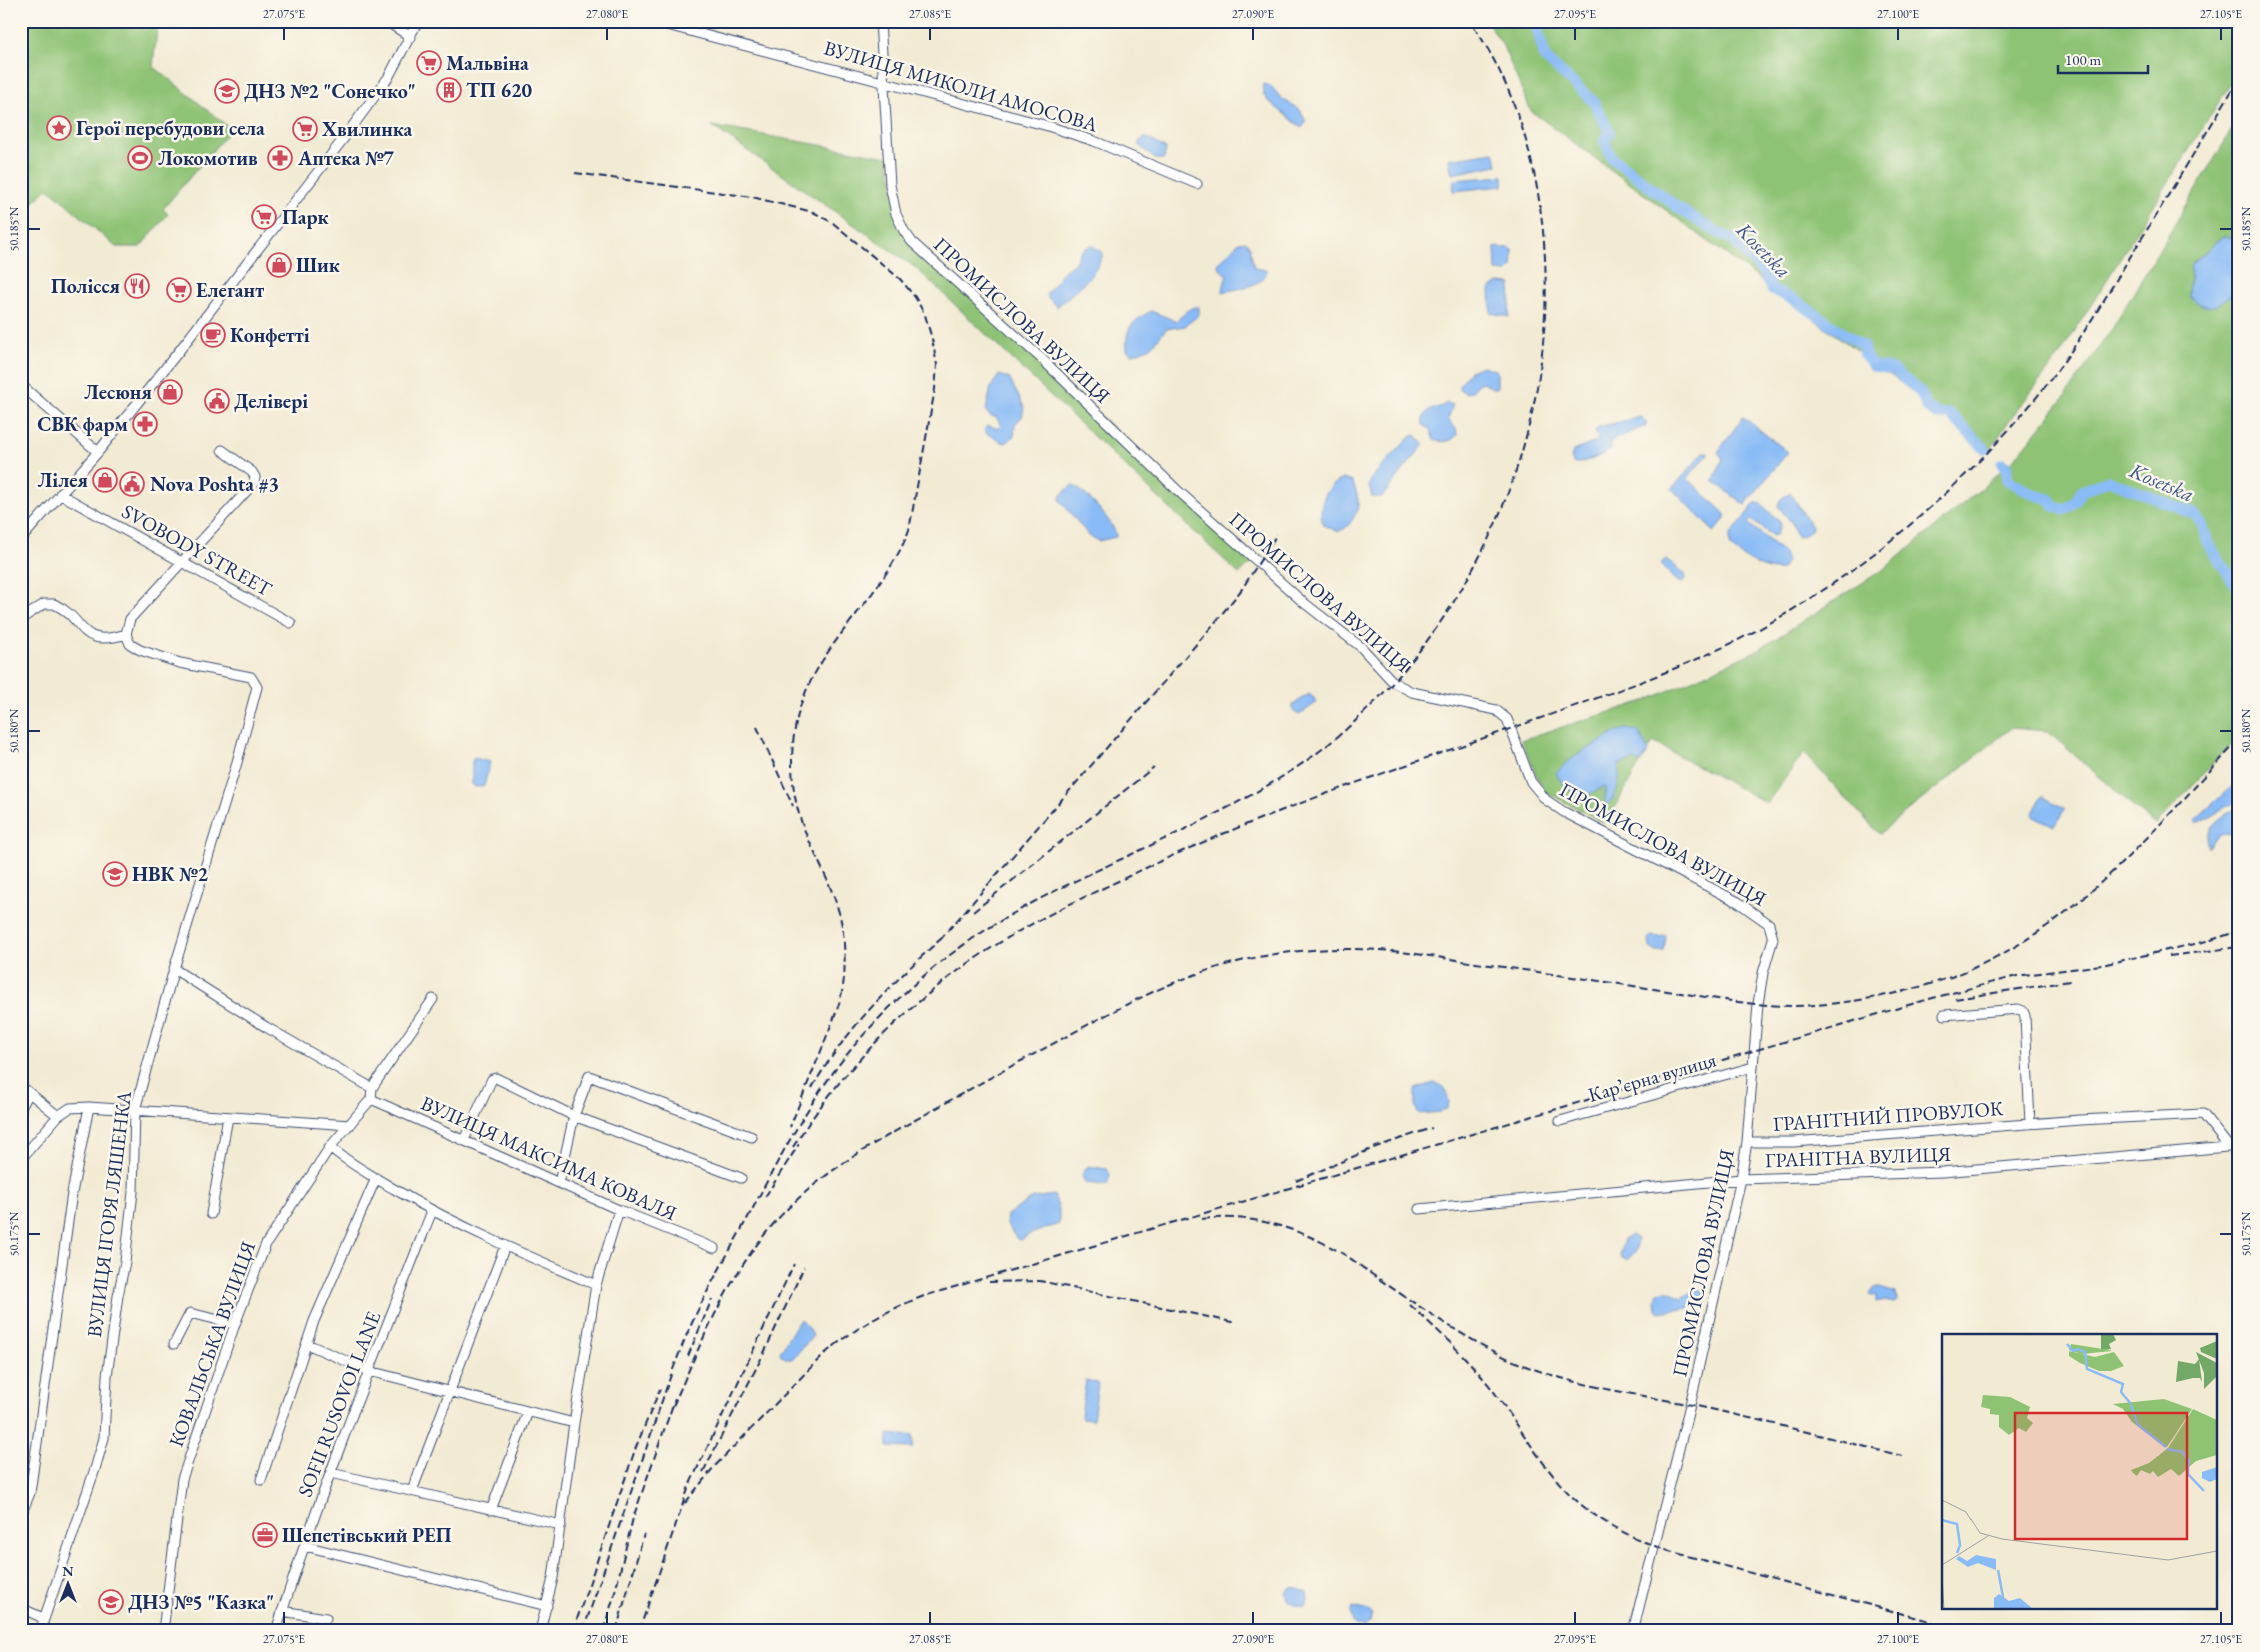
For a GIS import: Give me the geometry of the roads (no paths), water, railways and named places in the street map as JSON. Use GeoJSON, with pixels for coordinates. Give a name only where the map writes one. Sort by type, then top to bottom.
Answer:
{"type":"FeatureCollection","features":[{"type":"Feature","properties":{"kind":"street"},"geometry":{"type":"LineString","coordinates":[[386,21],[411,37]]}},
{"type":"Feature","properties":{"kind":"street"},"geometry":{"type":"LineString","coordinates":[[21,539],[98,452],[179,352],[344,138],[388,78],[418,21]]}},
{"type":"Feature","properties":{"kind":"street","name":"ВУЛИЦЯ МИКОЛИ АМОСОВА"},"geometry":{"type":"LineString","coordinates":[[652,21],[1048,126],[1094,141],[1197,184]]}},
{"type":"Feature","properties":{"kind":"street","name":"ПРОМИСЛОВА ВУЛИЦЯ"},"geometry":{"type":"LineString","coordinates":[[880,21],[890,185],[896,214],[912,242],[1044,361],[1175,488],[1303,602],[1361,647],[1393,682],[1412,692],[1496,710],[1507,720],[1531,782],[1546,800],[1564,812],[1738,902],[1769,924],[1773,939],[1763,973],[1747,1142],[1741,1179],[1690,1405],[1633,1631]]}},
{"type":"Feature","properties":{"kind":"street"},"geometry":{"type":"LineString","coordinates":[[21,384],[98,452]]}},
{"type":"Feature","properties":{"kind":"street"},"geometry":{"type":"LineString","coordinates":[[21,619],[44,604],[54,604],[95,639],[111,639],[126,634],[130,619],[254,483],[255,477],[252,472],[222,450]]}},
{"type":"Feature","properties":{"kind":"street","name":"SVOBODY STREET"},"geometry":{"type":"LineString","coordinates":[[60,494],[291,623]]}},
{"type":"Feature","properties":{"kind":"street","name":"ВУЛИЦЯ ІГОРЯ ЛЯШЕНКА"},"geometry":{"type":"LineString","coordinates":[[40,1631],[104,1438],[107,1376],[118,1296],[125,1262],[133,1192],[135,1110],[174,969],[236,766],[257,687],[251,677],[188,664],[140,650],[130,644],[126,634]]}},
{"type":"Feature","properties":{"kind":"street"},"geometry":{"type":"LineString","coordinates":[[174,969],[372,1088]]}},
{"type":"Feature","properties":{"kind":"street","name":"КОВАЛЬСЬКА ВУЛИЦЯ"},"geometry":{"type":"LineString","coordinates":[[162,1631],[182,1479],[235,1324],[266,1244],[330,1147],[370,1099],[372,1088],[433,1000]]}},
{"type":"Feature","properties":{"kind":"street","name":"ГРАНІТНИЙ ПРОВУЛОК"},"geometry":{"type":"LineString","coordinates":[[1944,1015],[2018,1009],[2023,1011],[2025,1016],[2030,1124]]}},
{"type":"Feature","properties":{"kind":"street","name":"Карʼєрна вулиця"},"geometry":{"type":"LineString","coordinates":[[1560,1121],[1753,1067]]}},
{"type":"Feature","properties":{"kind":"street"},"geometry":{"type":"LineString","coordinates":[[559,1183],[574,1116],[589,1076],[752,1137]]}},
{"type":"Feature","properties":{"kind":"street"},"geometry":{"type":"LineString","coordinates":[[464,1140],[495,1078],[574,1116],[741,1178]]}},
{"type":"Feature","properties":{"kind":"street"},"geometry":{"type":"LineString","coordinates":[[21,1086],[58,1116]]}},
{"type":"Feature","properties":{"kind":"street"},"geometry":{"type":"LineString","coordinates":[[21,1108],[29,1093]]}},
{"type":"Feature","properties":{"kind":"street","name":"ВУЛИЦЯ МАКСИМА КОВАЛЯ"},"geometry":{"type":"LineString","coordinates":[[370,1099],[619,1210],[714,1248]]}},
{"type":"Feature","properties":{"kind":"street"},"geometry":{"type":"LineString","coordinates":[[21,1515],[30,1493],[72,1193],[89,1107]]}},
{"type":"Feature","properties":{"kind":"street"},"geometry":{"type":"LineString","coordinates":[[21,1158],[58,1116],[70,1108],[89,1107],[350,1125]]}},
{"type":"Feature","properties":{"kind":"street","name":"ГРАНІТНИЙ ПРОВУЛОК"},"geometry":{"type":"LineString","coordinates":[[1747,1142],[1793,1142],[2030,1124],[2203,1114],[2228,1147]]}},
{"type":"Feature","properties":{"kind":"street"},"geometry":{"type":"LineString","coordinates":[[211,1214],[228,1118]]}},
{"type":"Feature","properties":{"kind":"street","name":"ГРАНІТНА ВУЛИЦЯ"},"geometry":{"type":"LineString","coordinates":[[1419,1209],[1741,1179],[1942,1172],[2239,1146]]}},
{"type":"Feature","properties":{"kind":"street"},"geometry":{"type":"LineString","coordinates":[[330,1147],[346,1161],[432,1211],[504,1246],[596,1285]]}},
{"type":"Feature","properties":{"kind":"street"},"geometry":{"type":"LineString","coordinates":[[260,1480],[314,1321],[376,1178]]}},
{"type":"Feature","properties":{"kind":"street"},"geometry":{"type":"LineString","coordinates":[[540,1631],[553,1578],[574,1423],[596,1285],[619,1210]]}},
{"type":"Feature","properties":{"kind":"street","name":"SOFII RUSOVOI LANE"},"geometry":{"type":"LineString","coordinates":[[276,1631],[368,1371],[432,1211]]}},
{"type":"Feature","properties":{"kind":"street"},"geometry":{"type":"LineString","coordinates":[[412,1490],[504,1246]]}},
{"type":"Feature","properties":{"kind":"street"},"geometry":{"type":"LineString","coordinates":[[174,1344],[190,1313],[235,1324]]}},
{"type":"Feature","properties":{"kind":"street"},"geometry":{"type":"LineString","coordinates":[[307,1344],[368,1371],[574,1423]]}},
{"type":"Feature","properties":{"kind":"street"},"geometry":{"type":"LineString","coordinates":[[491,1510],[528,1412]]}},
{"type":"Feature","properties":{"kind":"street"},"geometry":{"type":"LineString","coordinates":[[332,1473],[561,1525]]}},
{"type":"Feature","properties":{"kind":"street"},"geometry":{"type":"LineString","coordinates":[[305,1546],[547,1606]]}},
{"type":"Feature","properties":{"kind":"street"},"geometry":{"type":"LineString","coordinates":[[21,1608],[43,1618]]}},
{"type":"Feature","properties":{"kind":"street"},"geometry":{"type":"LineString","coordinates":[[282,1611],[326,1618]]}},
{"type":"Feature","properties":{"kind":"water"},"geometry":{"type":"Polygon","coordinates":[[[1264,84],[1271,86],[1281,98],[1300,110],[1306,122],[1302,128],[1266,99],[1263,92],[1264,84]]]}},
{"type":"Feature","properties":{"kind":"water"},"geometry":{"type":"Polygon","coordinates":[[[1143,138],[1148,138],[1166,149],[1164,159],[1155,159],[1140,146],[1139,142],[1143,138]]]}},
{"type":"Feature","properties":{"kind":"water"},"geometry":{"type":"Polygon","coordinates":[[[1494,152],[1497,165],[1452,174],[1449,159],[1494,152]]]}},
{"type":"Feature","properties":{"kind":"water"},"geometry":{"type":"Polygon","coordinates":[[[1503,176],[1503,186],[1453,191],[1454,180],[1503,176]]]}},
{"type":"Feature","properties":{"kind":"water"},"geometry":{"type":"Polygon","coordinates":[[[2224,236],[2239,239],[2239,298],[2229,296],[2218,304],[2205,306],[2189,296],[2191,264],[2224,236]]]}},
{"type":"Feature","properties":{"kind":"water"},"geometry":{"type":"Polygon","coordinates":[[[1246,241],[1250,247],[1254,268],[1267,270],[1265,276],[1255,284],[1222,292],[1227,275],[1220,269],[1218,264],[1239,242],[1246,241]]]}},
{"type":"Feature","properties":{"kind":"water"},"geometry":{"type":"Polygon","coordinates":[[[1091,245],[1103,253],[1096,269],[1084,283],[1057,307],[1046,295],[1064,271],[1075,263],[1080,252],[1091,245]]]}},
{"type":"Feature","properties":{"kind":"water"},"geometry":{"type":"Polygon","coordinates":[[[1495,247],[1509,248],[1513,251],[1512,267],[1507,272],[1496,271],[1495,247]]]}},
{"type":"Feature","properties":{"kind":"water"},"geometry":{"type":"Polygon","coordinates":[[[1498,283],[1511,284],[1509,317],[1491,313],[1490,289],[1498,283]]]}},
{"type":"Feature","properties":{"kind":"water"},"geometry":{"type":"Polygon","coordinates":[[[1199,307],[1199,315],[1185,326],[1166,329],[1151,347],[1133,354],[1127,350],[1129,330],[1144,315],[1151,311],[1176,321],[1191,308],[1199,307]]]}},
{"type":"Feature","properties":{"kind":"water"},"geometry":{"type":"Polygon","coordinates":[[[1483,366],[1497,371],[1497,388],[1492,388],[1483,382],[1477,384],[1473,390],[1467,393],[1460,390],[1459,386],[1470,371],[1483,366]]]}},
{"type":"Feature","properties":{"kind":"water"},"geometry":{"type":"Polygon","coordinates":[[[999,375],[1009,378],[1024,407],[1022,417],[1015,424],[1014,436],[1006,443],[1001,442],[984,430],[987,426],[997,428],[1001,426],[997,418],[989,415],[986,411],[991,387],[999,375]]]}},
{"type":"Feature","properties":{"kind":"water"},"geometry":{"type":"Polygon","coordinates":[[[1446,403],[1453,405],[1448,419],[1456,429],[1457,435],[1444,442],[1437,441],[1434,440],[1430,429],[1424,425],[1424,419],[1427,412],[1446,403]]]}},
{"type":"Feature","properties":{"kind":"water"},"geometry":{"type":"Polygon","coordinates":[[[1641,417],[1646,422],[1646,426],[1610,441],[1611,450],[1593,459],[1574,464],[1571,458],[1573,451],[1596,442],[1598,438],[1595,430],[1598,427],[1641,417]]]}},
{"type":"Feature","properties":{"kind":"water"},"geometry":{"type":"Polygon","coordinates":[[[1743,417],[1788,452],[1745,505],[1713,481],[1723,459],[1718,452],[1743,417]]]}},
{"type":"Feature","properties":{"kind":"water"},"geometry":{"type":"Polygon","coordinates":[[[1416,435],[1424,444],[1382,497],[1372,497],[1369,486],[1372,477],[1410,437],[1416,435]]]}},
{"type":"Feature","properties":{"kind":"water"},"geometry":{"type":"Polygon","coordinates":[[[1704,452],[1708,453],[1708,455],[1687,478],[1725,514],[1725,519],[1714,532],[1672,489],[1704,452]]]}},
{"type":"Feature","properties":{"kind":"water"},"geometry":{"type":"Polygon","coordinates":[[[1343,479],[1353,482],[1358,499],[1358,507],[1349,525],[1337,531],[1323,525],[1321,511],[1327,492],[1336,482],[1343,479]]]}},
{"type":"Feature","properties":{"kind":"water"},"geometry":{"type":"Polygon","coordinates":[[[1072,485],[1084,493],[1105,516],[1115,531],[1116,537],[1098,541],[1089,536],[1060,500],[1061,495],[1072,485]]]}},
{"type":"Feature","properties":{"kind":"water"},"geometry":{"type":"Polygon","coordinates":[[[1790,492],[1812,527],[1808,533],[1802,536],[1797,537],[1792,523],[1778,506],[1780,500],[1790,492]]]}},
{"type":"Feature","properties":{"kind":"water"},"geometry":{"type":"Polygon","coordinates":[[[1755,503],[1760,503],[1781,523],[1777,534],[1773,536],[1751,520],[1748,523],[1784,553],[1787,561],[1781,570],[1768,569],[1753,563],[1730,545],[1730,536],[1755,503]]]}},
{"type":"Feature","properties":{"kind":"water"},"geometry":{"type":"Polygon","coordinates":[[[1666,559],[1685,574],[1685,579],[1681,583],[1662,566],[1662,562],[1666,559]]]}},
{"type":"Feature","properties":{"kind":"water"},"geometry":{"type":"Polygon","coordinates":[[[1309,694],[1316,703],[1299,715],[1293,711],[1293,704],[1309,694]]]}},
{"type":"Feature","properties":{"kind":"water"},"geometry":{"type":"Polygon","coordinates":[[[1626,729],[1638,731],[1649,751],[1640,763],[1633,760],[1618,765],[1618,788],[1613,798],[1605,807],[1605,786],[1588,795],[1577,797],[1562,783],[1556,773],[1580,753],[1614,733],[1626,729]]]}},
{"type":"Feature","properties":{"kind":"water"},"geometry":{"type":"Polygon","coordinates":[[[474,758],[490,762],[484,786],[475,787],[472,784],[472,762],[474,758]]]}},
{"type":"Feature","properties":{"kind":"water"},"geometry":{"type":"Polygon","coordinates":[[[2239,780],[2239,799],[2197,824],[2195,821],[2197,818],[2239,780]]]}},
{"type":"Feature","properties":{"kind":"water"},"geometry":{"type":"Polygon","coordinates":[[[2042,796],[2065,809],[2054,826],[2032,815],[2042,796]]]}},
{"type":"Feature","properties":{"kind":"water"},"geometry":{"type":"Polygon","coordinates":[[[2239,807],[2239,832],[2220,835],[2208,847],[2208,833],[2211,828],[2221,818],[2239,807]]]}},
{"type":"Feature","properties":{"kind":"water"},"geometry":{"type":"Polygon","coordinates":[[[1665,935],[1664,951],[1655,951],[1650,948],[1649,939],[1651,936],[1660,937],[1665,935]]]}},
{"type":"Feature","properties":{"kind":"water"},"geometry":{"type":"Polygon","coordinates":[[[1434,1083],[1444,1087],[1449,1101],[1448,1108],[1440,1112],[1418,1114],[1415,1105],[1415,1089],[1434,1083]]]}},
{"type":"Feature","properties":{"kind":"water"},"geometry":{"type":"Polygon","coordinates":[[[1088,1166],[1107,1169],[1110,1175],[1107,1185],[1085,1183],[1082,1175],[1088,1166]]]}},
{"type":"Feature","properties":{"kind":"water"},"geometry":{"type":"Polygon","coordinates":[[[1054,1195],[1059,1209],[1059,1224],[1030,1234],[1021,1240],[1017,1239],[1006,1223],[1007,1215],[1033,1198],[1054,1195]]]}},
{"type":"Feature","properties":{"kind":"water"},"geometry":{"type":"Polygon","coordinates":[[[1631,1235],[1637,1239],[1636,1251],[1628,1259],[1623,1259],[1620,1255],[1624,1239],[1631,1235]]]}},
{"type":"Feature","properties":{"kind":"water"},"geometry":{"type":"Polygon","coordinates":[[[1876,1287],[1896,1293],[1897,1301],[1894,1303],[1885,1301],[1876,1303],[1876,1297],[1869,1295],[1876,1287]]]}},
{"type":"Feature","properties":{"kind":"water"},"geometry":{"type":"Polygon","coordinates":[[[1697,1289],[1706,1294],[1703,1300],[1693,1307],[1660,1312],[1657,1310],[1656,1300],[1658,1293],[1668,1291],[1681,1298],[1697,1289]]]}},
{"type":"Feature","properties":{"kind":"water"},"geometry":{"type":"Polygon","coordinates":[[[800,1319],[810,1329],[813,1336],[792,1359],[787,1359],[780,1352],[800,1319]]]}},
{"type":"Feature","properties":{"kind":"water"},"geometry":{"type":"Polygon","coordinates":[[[1086,1380],[1098,1383],[1093,1419],[1082,1418],[1081,1416],[1086,1380]]]}},
{"type":"Feature","properties":{"kind":"water"},"geometry":{"type":"Polygon","coordinates":[[[888,1434],[913,1436],[913,1448],[888,1447],[888,1434]]]}},
{"type":"Feature","properties":{"kind":"water"},"geometry":{"type":"Polygon","coordinates":[[[1291,1587],[1307,1592],[1308,1600],[1305,1607],[1289,1602],[1286,1593],[1291,1587]]]}},
{"type":"Feature","properties":{"kind":"water"},"geometry":{"type":"Polygon","coordinates":[[[1353,1607],[1369,1611],[1372,1614],[1370,1622],[1365,1627],[1353,1624],[1351,1610],[1353,1607]]]}},
{"type":"Feature","properties":{"kind":"waterway","name":"Kosetska"},"geometry":{"type":"LineString","coordinates":[[1535,21],[1545,58],[1593,101],[1610,133],[1604,141],[1612,158],[1681,210],[1713,230],[1732,239],[1763,272],[1772,290],[1793,299],[1863,346],[1865,355],[1873,366],[1893,369],[1917,389],[1926,407],[1937,414],[1950,414],[1984,448]]}},
{"type":"Feature","properties":{"kind":"waterway","name":"Kosetska"},"geometry":{"type":"LineString","coordinates":[[2002,464],[2007,467],[2007,480],[2035,495],[2049,499],[2054,506],[2064,510],[2074,503],[2082,491],[2108,480],[2194,514],[2202,524],[2209,545],[2239,590]]}},
{"type":"Feature","properties":{"kind":"railway"},"geometry":{"type":"LineString","coordinates":[[583,1631],[667,1386],[691,1325],[804,1115],[850,1050],[905,992],[975,937],[1005,918],[1067,885],[1240,801],[1293,770],[1330,743],[1374,703],[1413,659],[1448,610],[1479,558],[1504,504],[1523,448],[1537,390],[1544,331],[1546,291],[1545,250],[1540,210],[1533,169],[1523,130],[1509,92],[1491,55],[1470,21]]}},
{"type":"Feature","properties":{"kind":"railway"},"geometry":{"type":"LineString","coordinates":[[793,1147],[835,1089],[883,1035],[938,986],[966,965],[1029,926],[1112,884],[1229,831],[1331,792],[1633,685],[1697,659],[1758,630],[1823,590],[1859,565],[1930,508],[1963,477],[2024,413],[2051,379],[2100,307],[2239,79]]}},
{"type":"Feature","properties":{"kind":"railway"},"geometry":{"type":"LineString","coordinates":[[575,173],[752,197],[813,212],[833,223],[900,279],[915,297],[925,315],[932,339],[937,365],[935,389],[909,530],[897,556],[829,650],[814,675],[802,701],[795,729],[792,754],[794,792],[804,829],[837,905],[843,932],[845,964],[843,988],[837,1009],[790,1127]]}},
{"type":"Feature","properties":{"kind":"railway"},"geometry":{"type":"LineString","coordinates":[[940,940],[1213,625],[1242,589],[1277,534]]}},
{"type":"Feature","properties":{"kind":"railway"},"geometry":{"type":"LineString","coordinates":[[757,727],[793,806]]}},
{"type":"Feature","properties":{"kind":"railway"},"geometry":{"type":"LineString","coordinates":[[673,1406],[717,1309],[730,1286],[759,1242],[792,1204],[846,1161],[906,1125],[1100,1018],[1178,981],[1205,971],[1269,955],[1325,949],[1362,949],[1422,955],[1763,1005],[1828,1004],[1863,1000],[1897,993],[1930,984],[1978,966],[2022,942],[2062,915],[2136,849],[2239,740]]}},
{"type":"Feature","properties":{"kind":"railway"},"geometry":{"type":"LineString","coordinates":[[973,912],[1154,767]]}},
{"type":"Feature","properties":{"kind":"railway"},"geometry":{"type":"LineString","coordinates":[[685,1503],[714,1467],[822,1356],[846,1337],[870,1322],[924,1296],[1929,999],[2017,976],[2102,965],[2211,940],[2239,931]]}},
{"type":"Feature","properties":{"kind":"railway"},"geometry":{"type":"LineString","coordinates":[[812,1088],[855,1026],[889,988],[944,936]]}},
{"type":"Feature","properties":{"kind":"railway"},"geometry":{"type":"LineString","coordinates":[[2169,956],[2239,947]]}},
{"type":"Feature","properties":{"kind":"railway"},"geometry":{"type":"LineString","coordinates":[[1955,999],[2070,981]]}},
{"type":"Feature","properties":{"kind":"railway"},"geometry":{"type":"LineString","coordinates":[[1296,1181],[1376,1147],[1432,1128]]}},
{"type":"Feature","properties":{"kind":"railway"},"geometry":{"type":"LineString","coordinates":[[765,1197],[799,1144]]}},
{"type":"Feature","properties":{"kind":"railway"},"geometry":{"type":"LineString","coordinates":[[1202,1219],[1240,1218],[1258,1221],[1276,1225],[1312,1238],[1349,1257],[1415,1304],[1472,1340],[1537,1370],[1590,1385],[1697,1406],[1902,1456]]}},
{"type":"Feature","properties":{"kind":"railway"},"geometry":{"type":"LineString","coordinates":[[639,1631],[689,1486],[794,1264]]}},
{"type":"Feature","properties":{"kind":"railway"},"geometry":{"type":"LineString","coordinates":[[703,1472],[763,1355],[804,1267]]}},
{"type":"Feature","properties":{"kind":"railway"},"geometry":{"type":"LineString","coordinates":[[989,1282],[1040,1281],[1236,1323]]}},
{"type":"Feature","properties":{"kind":"railway"},"geometry":{"type":"LineString","coordinates":[[688,1356],[712,1299]]}},
{"type":"Feature","properties":{"kind":"railway"},"geometry":{"type":"LineString","coordinates":[[1410,1305],[1445,1337],[1478,1372],[1562,1486],[1585,1508],[1611,1526],[1669,1551],[1933,1622]]}},
{"type":"Feature","properties":{"kind":"railway"},"geometry":{"type":"LineString","coordinates":[[573,1631],[636,1447],[660,1389]]}},
{"type":"Feature","properties":{"kind":"railway"},"geometry":{"type":"LineString","coordinates":[[603,1631],[614,1596],[633,1518],[675,1399]]}},
{"type":"Feature","properties":{"kind":"railway"},"geometry":{"type":"LineString","coordinates":[[616,1631],[644,1534]]}},
{"type":"Feature","properties":{"kind":"place","name":"Мальвіна"},"geometry":{"type":"Point","coordinates":[429,63]}},
{"type":"Feature","properties":{"kind":"place","name":"ТП 620"},"geometry":{"type":"Point","coordinates":[449,90]}},
{"type":"Feature","properties":{"kind":"place","name":"ДНЗ №2 \"Сонечко\""},"geometry":{"type":"Point","coordinates":[227,91]}},
{"type":"Feature","properties":{"kind":"place","name":"Герої перебудови села"},"geometry":{"type":"Point","coordinates":[59,128]}},
{"type":"Feature","properties":{"kind":"place","name":"Хвилинка"},"geometry":{"type":"Point","coordinates":[305,129]}},
{"type":"Feature","properties":{"kind":"place","name":"Локомотив"},"geometry":{"type":"Point","coordinates":[140,158]}},
{"type":"Feature","properties":{"kind":"place","name":"Аптека №7"},"geometry":{"type":"Point","coordinates":[280,158]}},
{"type":"Feature","properties":{"kind":"place","name":"Парк"},"geometry":{"type":"Point","coordinates":[264,217]}},
{"type":"Feature","properties":{"kind":"place","name":"Шик"},"geometry":{"type":"Point","coordinates":[279,265]}},
{"type":"Feature","properties":{"kind":"place","name":"Полісся"},"geometry":{"type":"Point","coordinates":[137,286]}},
{"type":"Feature","properties":{"kind":"place","name":"Елегант"},"geometry":{"type":"Point","coordinates":[179,290]}},
{"type":"Feature","properties":{"kind":"place","name":"Конфетті"},"geometry":{"type":"Point","coordinates":[213,335]}},
{"type":"Feature","properties":{"kind":"place","name":"Лесюня"},"geometry":{"type":"Point","coordinates":[170,392]}},
{"type":"Feature","properties":{"kind":"place","name":"Делівері"},"geometry":{"type":"Point","coordinates":[217,401]}},
{"type":"Feature","properties":{"kind":"place","name":"СВК фарм"},"geometry":{"type":"Point","coordinates":[145,424]}},
{"type":"Feature","properties":{"kind":"place","name":"Лілея"},"geometry":{"type":"Point","coordinates":[105,480]}},
{"type":"Feature","properties":{"kind":"place","name":"Nova Poshta #3"},"geometry":{"type":"Point","coordinates":[132,484]}},
{"type":"Feature","properties":{"kind":"place","name":"НВК №2"},"geometry":{"type":"Point","coordinates":[115,874]}},
{"type":"Feature","properties":{"kind":"place","name":"Шепетівський РЕП"},"geometry":{"type":"Point","coordinates":[265,1535]}},
{"type":"Feature","properties":{"kind":"place","name":"ДНЗ №5 \"Казка\""},"geometry":{"type":"Point","coordinates":[111,1602]}}]}
